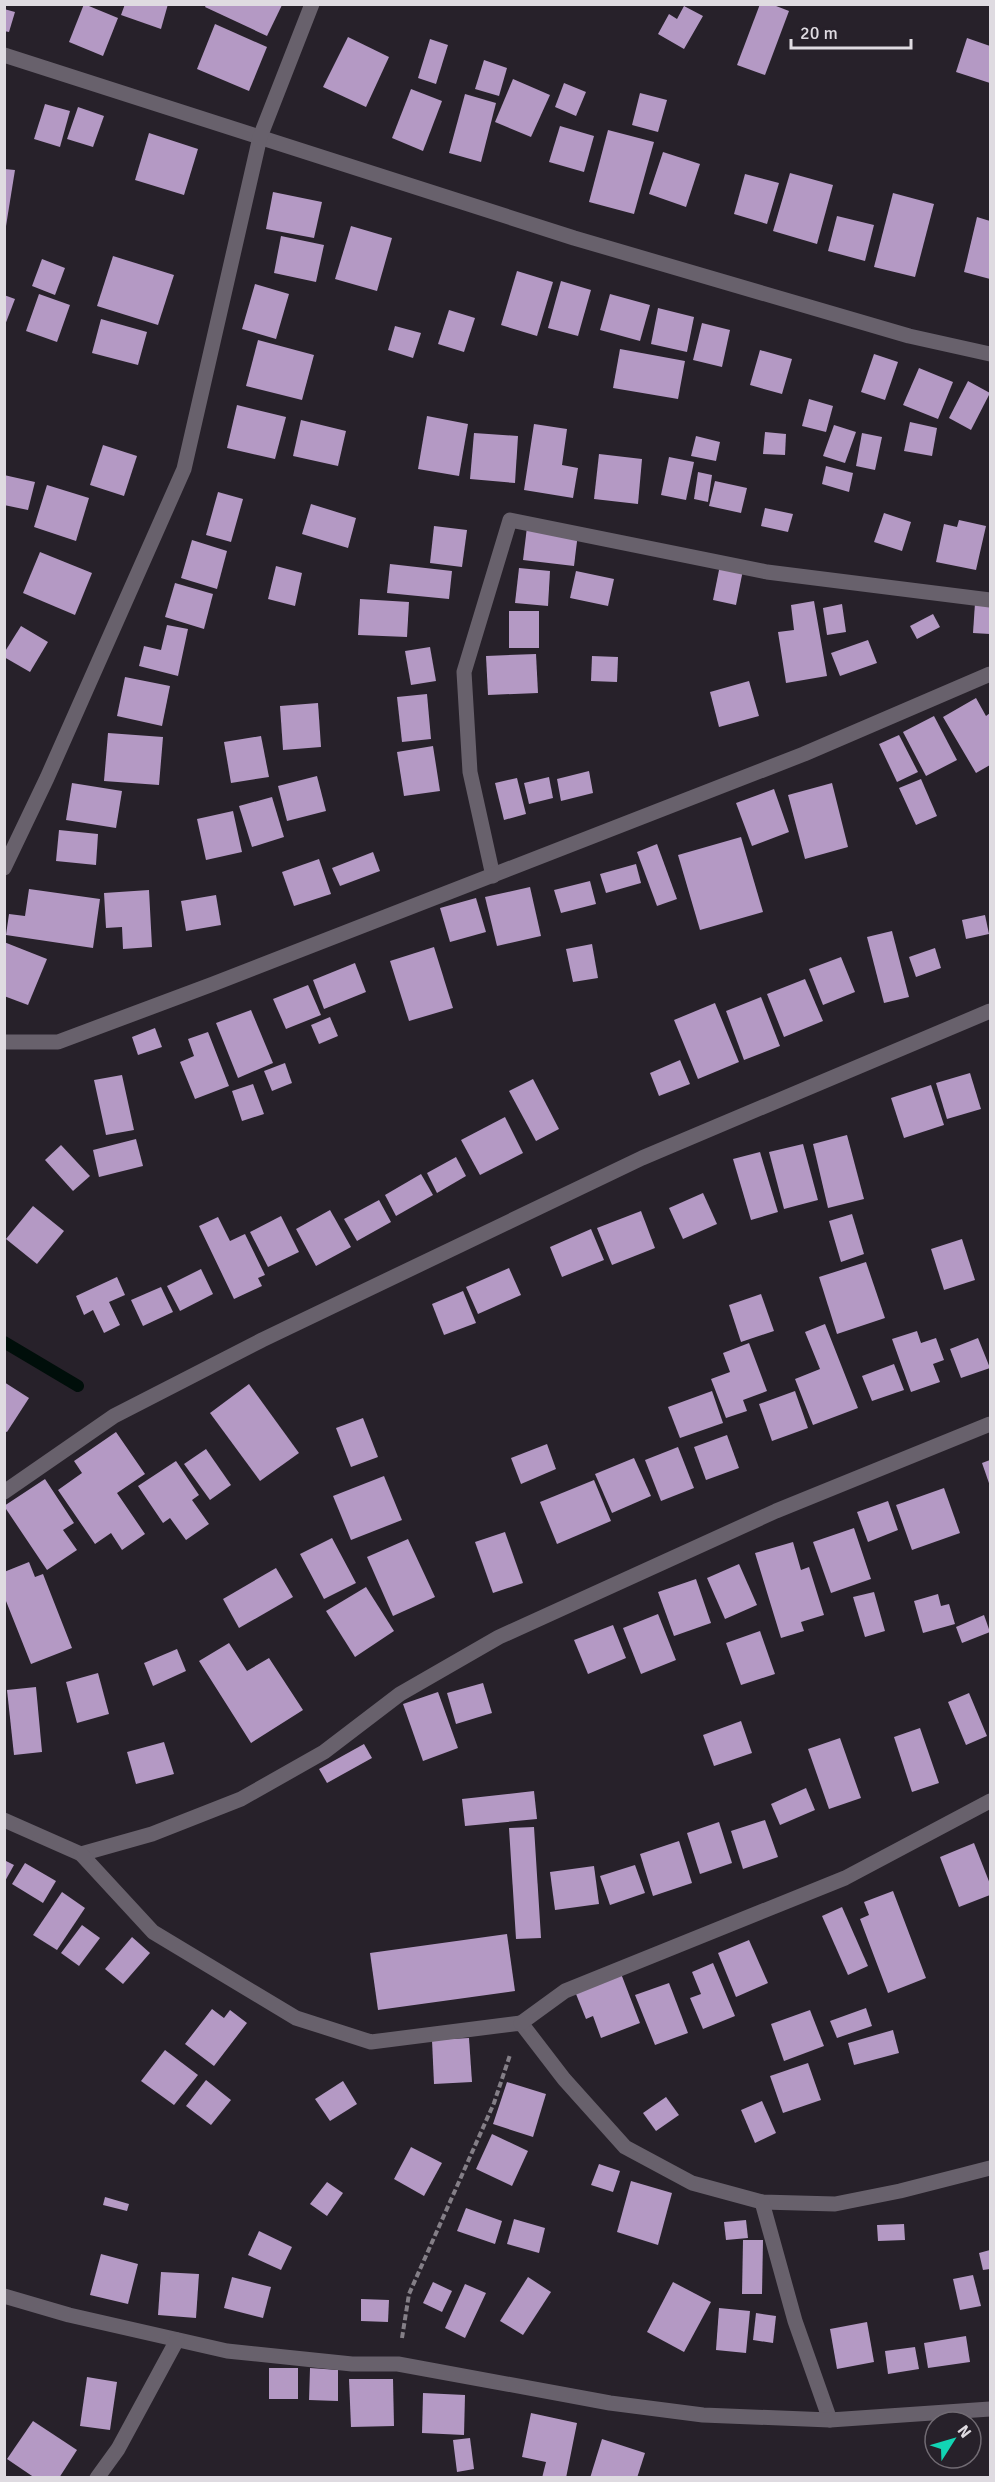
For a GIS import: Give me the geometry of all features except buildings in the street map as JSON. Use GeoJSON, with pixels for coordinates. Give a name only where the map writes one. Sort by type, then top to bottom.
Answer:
{"type":"FeatureCollection","features":[{"type":"Feature","properties":{"kind":"street"},"geometry":{"type":"LineString","coordinates":[[4,868],[47,778],[184,468],[260,137],[312,4]]}},
{"type":"Feature","properties":{"kind":"street"},"geometry":{"type":"LineString","coordinates":[[4,55],[210,119],[574,238],[909,336],[990,354]]}},
{"type":"Feature","properties":{"kind":"street"},"geometry":{"type":"LineString","coordinates":[[493,876],[470,772],[464,672],[510,520],[767,572],[990,600]]}},
{"type":"Feature","properties":{"kind":"street"},"geometry":{"type":"LineString","coordinates":[[4,1042],[58,1041],[225,980],[804,754],[990,674]]}},
{"type":"Feature","properties":{"kind":"street"},"geometry":{"type":"LineString","coordinates":[[4,1492],[114,1416],[272,1335],[642,1158],[990,1011]]}},
{"type":"Feature","properties":{"kind":"street"},"geometry":{"type":"LineString","coordinates":[[81,1854],[152,1834],[241,1799],[324,1752],[400,1694],[499,1637],[776,1511],[990,1424]]}},
{"type":"Feature","properties":{"kind":"street"},"geometry":{"type":"LineString","coordinates":[[4,1820],[81,1854],[153,1932],[296,2018],[371,2042],[521,2023],[565,1991],[844,1878],[990,1801]]}},
{"type":"Feature","properties":{"kind":"street"},"geometry":{"type":"LineString","coordinates":[[521,2023],[564,2079],[625,2147],[692,2183],[762,2202],[835,2204],[990,2169]]}},
{"type":"Feature","properties":{"kind":"street"},"geometry":{"type":"LineString","coordinates":[[762,2202],[795,2321],[830,2420]]}},
{"type":"Feature","properties":{"kind":"street"},"geometry":{"type":"LineString","coordinates":[[4,2296],[69,2315],[227,2351],[352,2364],[398,2364],[621,2405],[703,2415],[830,2420],[990,2409]]}},
{"type":"Feature","properties":{"kind":"street"},"geometry":{"type":"LineString","coordinates":[[97,2478],[118,2449],[177,2340]]}},
{"type":"Feature","properties":{"kind":"path"},"geometry":{"type":"LineString","coordinates":[[398,2364],[409,2294],[494,2103],[521,2023]]}},
{"type":"Feature","properties":{"kind":"waterway"},"geometry":{"type":"LineString","coordinates":[[4,1342],[78,1386]]}}]}
